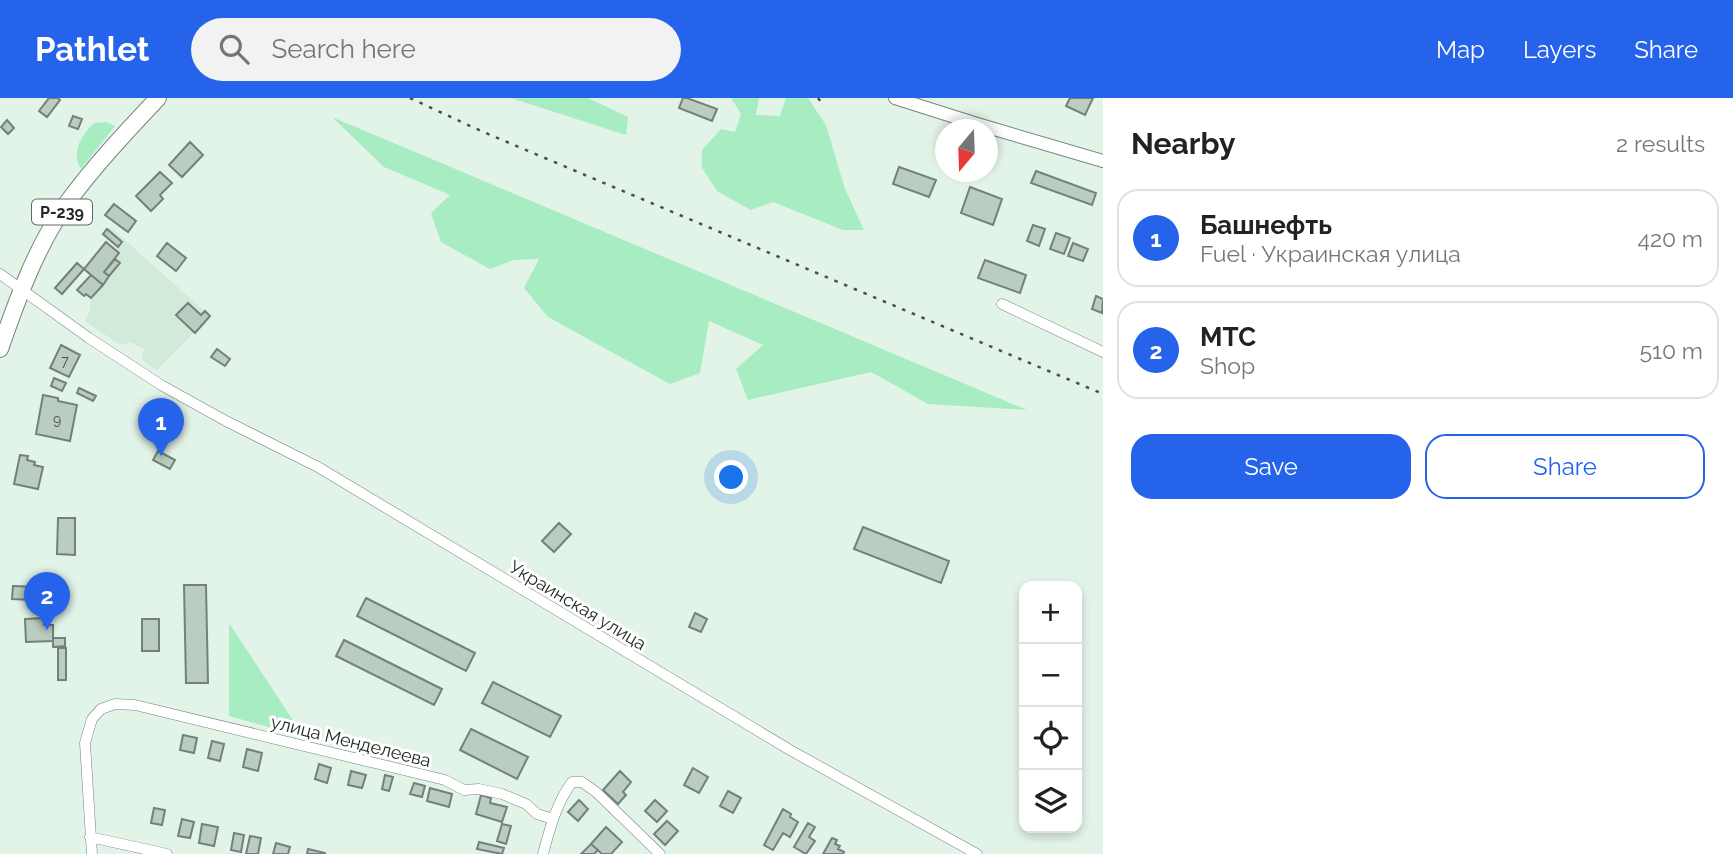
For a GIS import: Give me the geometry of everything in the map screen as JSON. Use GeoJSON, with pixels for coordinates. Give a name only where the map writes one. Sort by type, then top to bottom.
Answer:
{"type":"FeatureCollection","features":[{"type":"Feature","properties":{"kind":"highway","name":"Р-239"},"geometry":{"type":"LineString","coordinates":[[0,349],[44,242],[66,205],[158,98]]}},
{"type":"Feature","properties":{"kind":"street"},"geometry":{"type":"LineString","coordinates":[[895,98],[1103,160]]}},
{"type":"Feature","properties":{"kind":"street","name":"Украинская улица"},"geometry":{"type":"LineString","coordinates":[[0,274],[89,338],[161,385],[318,467],[778,743],[977,854]]}},
{"type":"Feature","properties":{"kind":"street"},"geometry":{"type":"LineString","coordinates":[[1002,304],[1103,352]]}},
{"type":"Feature","properties":{"kind":"street","name":"улица Менделеева"},"geometry":{"type":"LineString","coordinates":[[90,837],[85,743],[92,719],[101,709],[115,704],[135,705],[445,780],[464,790],[480,789],[502,794],[526,804],[537,814],[553,819]]}},
{"type":"Feature","properties":{"kind":"street"},"geometry":{"type":"LineString","coordinates":[[543,854],[563,794],[572,782],[582,782],[596,792],[660,854]]}},
{"type":"Feature","properties":{"kind":"street"},"geometry":{"type":"LineString","coordinates":[[92,854],[90,837],[167,854]]}},
{"type":"Feature","properties":{"kind":"shaded area"},"geometry":{"type":"Polygon","coordinates":[[[110,227],[210,316],[157,370],[142,360],[144,349],[131,342],[120,345],[85,321],[91,298],[120,264],[115,259],[119,253],[117,247],[103,234],[110,227]]]}},
{"type":"Feature","properties":{"kind":"green space"},"geometry":{"type":"Polygon","coordinates":[[[511,98],[588,98],[628,117],[626,135],[511,98]]]}},
{"type":"Feature","properties":{"kind":"green space"},"geometry":{"type":"Polygon","coordinates":[[[731,98],[759,98],[756,115],[780,116],[786,98],[808,98],[826,125],[845,189],[864,230],[843,230],[773,202],[751,210],[717,191],[702,168],[702,150],[721,129],[735,132],[741,114],[731,98]]]}},
{"type":"Feature","properties":{"kind":"green space"},"geometry":{"type":"Polygon","coordinates":[[[332,117],[1027,410],[928,404],[871,372],[748,400],[736,369],[763,345],[709,321],[700,373],[670,384],[548,317],[524,288],[539,259],[514,260],[490,269],[441,242],[431,213],[450,195],[384,167],[332,117]]]}},
{"type":"Feature","properties":{"kind":"green space"},"geometry":{"type":"Polygon","coordinates":[[[106,122],[115,126],[81,169],[77,150],[82,138],[94,123],[106,122]]]}},
{"type":"Feature","properties":{"kind":"green space"},"geometry":{"type":"Polygon","coordinates":[[[229,623],[304,737],[229,716],[229,623]]]}},
{"type":"Feature","properties":{"kind":"building"},"geometry":{"type":"Polygon","coordinates":[[[49,98],[60,100],[47,117],[39,111],[49,98]]]}},
{"type":"Feature","properties":{"kind":"building"},"geometry":{"type":"Polygon","coordinates":[[[683,98],[717,109],[712,121],[679,108],[683,98]]]}},
{"type":"Feature","properties":{"kind":"building"},"geometry":{"type":"Polygon","coordinates":[[[1070,98],[1093,98],[1085,115],[1066,106],[1070,98]]]}},
{"type":"Feature","properties":{"kind":"building"},"geometry":{"type":"Polygon","coordinates":[[[73,116],[82,119],[78,129],[69,126],[73,116]]]}},
{"type":"Feature","properties":{"kind":"building"},"geometry":{"type":"Polygon","coordinates":[[[7,120],[14,128],[8,134],[1,127],[7,120]]]}},
{"type":"Feature","properties":{"kind":"building"},"geometry":{"type":"Polygon","coordinates":[[[190,142],[203,155],[182,177],[169,165],[190,142]]]}},
{"type":"Feature","properties":{"kind":"building"},"geometry":{"type":"Polygon","coordinates":[[[899,167],[935,180],[929,197],[893,184],[899,167]]]}},
{"type":"Feature","properties":{"kind":"building"},"geometry":{"type":"Polygon","coordinates":[[[1036,171],[1096,193],[1092,205],[1031,183],[1036,171]]]}},
{"type":"Feature","properties":{"kind":"building"},"geometry":{"type":"Polygon","coordinates":[[[160,172],[172,183],[160,195],[163,199],[151,211],[136,196],[160,172]]]}},
{"type":"Feature","properties":{"kind":"building"},"geometry":{"type":"Polygon","coordinates":[[[970,187],[1002,199],[993,225],[961,213],[970,187]]]}},
{"type":"Feature","properties":{"kind":"building"},"geometry":{"type":"Polygon","coordinates":[[[114,204],[136,221],[128,232],[105,215],[114,204]]]}},
{"type":"Feature","properties":{"kind":"building"},"geometry":{"type":"Polygon","coordinates":[[[1033,225],[1045,229],[1039,246],[1027,241],[1033,225]]]}},
{"type":"Feature","properties":{"kind":"building"},"geometry":{"type":"Polygon","coordinates":[[[107,229],[122,242],[118,247],[103,234],[107,229]]]}},
{"type":"Feature","properties":{"kind":"building"},"geometry":{"type":"Polygon","coordinates":[[[1056,233],[1070,238],[1064,254],[1050,249],[1056,233]]]}},
{"type":"Feature","properties":{"kind":"building"},"geometry":{"type":"Polygon","coordinates":[[[106,242],[119,253],[104,272],[109,276],[103,285],[84,269],[106,242]]]}},
{"type":"Feature","properties":{"kind":"building"},"geometry":{"type":"Polygon","coordinates":[[[167,243],[186,258],[176,271],[157,256],[167,243]]]}},
{"type":"Feature","properties":{"kind":"building"},"geometry":{"type":"Polygon","coordinates":[[[1073,243],[1088,249],[1083,261],[1068,256],[1073,243]]]}},
{"type":"Feature","properties":{"kind":"building"},"geometry":{"type":"Polygon","coordinates":[[[115,259],[120,263],[109,276],[104,272],[115,259]]]}},
{"type":"Feature","properties":{"kind":"building"},"geometry":{"type":"Polygon","coordinates":[[[985,260],[1026,275],[1020,293],[978,278],[985,260]]]}},
{"type":"Feature","properties":{"kind":"building"},"geometry":{"type":"Polygon","coordinates":[[[77,263],[84,269],[62,294],[55,288],[77,263]]]}},
{"type":"Feature","properties":{"kind":"building"},"geometry":{"type":"Polygon","coordinates":[[[91,275],[103,285],[91,298],[77,290],[91,275]]]}},
{"type":"Feature","properties":{"kind":"building"},"geometry":{"type":"Polygon","coordinates":[[[1096,296],[1103,299],[1102,313],[1092,309],[1096,296]]]}},
{"type":"Feature","properties":{"kind":"building"},"geometry":{"type":"Polygon","coordinates":[[[188,303],[201,315],[205,311],[210,316],[195,333],[176,315],[188,303]]]}},
{"type":"Feature","properties":{"kind":"building"},"geometry":{"type":"Polygon","coordinates":[[[61,345],[80,355],[69,377],[50,368],[61,345]]]}},
{"type":"Feature","properties":{"kind":"building"},"geometry":{"type":"Polygon","coordinates":[[[217,349],[230,359],[225,366],[211,357],[217,349]]]}},
{"type":"Feature","properties":{"kind":"building"},"geometry":{"type":"Polygon","coordinates":[[[54,378],[66,383],[62,391],[51,386],[54,378]]]}},
{"type":"Feature","properties":{"kind":"building"},"geometry":{"type":"Polygon","coordinates":[[[79,388],[96,396],[93,401],[77,393],[79,388]]]}},
{"type":"Feature","properties":{"kind":"building"},"geometry":{"type":"Polygon","coordinates":[[[43,395],[77,405],[70,441],[36,434],[43,395]]]}},
{"type":"Feature","properties":{"kind":"building"},"geometry":{"type":"Polygon","coordinates":[[[158,451],[175,460],[170,469],[153,460],[158,451]]]}},
{"type":"Feature","properties":{"kind":"building"},"geometry":{"type":"Polygon","coordinates":[[[20,455],[28,456],[27,460],[43,467],[38,489],[14,484],[20,455]]]}},
{"type":"Feature","properties":{"kind":"building"},"geometry":{"type":"Polygon","coordinates":[[[58,518],[75,518],[75,555],[57,554],[58,518]]]}},
{"type":"Feature","properties":{"kind":"building"},"geometry":{"type":"Polygon","coordinates":[[[559,523],[571,534],[554,552],[542,541],[559,523]]]}},
{"type":"Feature","properties":{"kind":"building"},"geometry":{"type":"Polygon","coordinates":[[[863,527],[949,561],[941,583],[854,549],[863,527]]]}},
{"type":"Feature","properties":{"kind":"building"},"geometry":{"type":"Polygon","coordinates":[[[184,585],[206,585],[208,683],[186,683],[184,585]]]}},
{"type":"Feature","properties":{"kind":"building"},"geometry":{"type":"Polygon","coordinates":[[[13,586],[38,587],[38,592],[55,593],[54,601],[12,599],[13,586]]]}},
{"type":"Feature","properties":{"kind":"building"},"geometry":{"type":"Polygon","coordinates":[[[366,598],[475,653],[466,671],[357,616],[366,598]]]}},
{"type":"Feature","properties":{"kind":"building"},"geometry":{"type":"Polygon","coordinates":[[[695,613],[707,619],[701,632],[689,627],[695,613]]]}},
{"type":"Feature","properties":{"kind":"building"},"geometry":{"type":"Polygon","coordinates":[[[44,618],[44,625],[53,625],[53,641],[26,642],[25,619],[44,618]]]}},
{"type":"Feature","properties":{"kind":"building"},"geometry":{"type":"Polygon","coordinates":[[[142,619],[159,619],[159,651],[142,651],[142,619]]]}},
{"type":"Feature","properties":{"kind":"building"},"geometry":{"type":"Polygon","coordinates":[[[53,638],[65,638],[65,646],[53,647],[53,638]]]}},
{"type":"Feature","properties":{"kind":"building"},"geometry":{"type":"Polygon","coordinates":[[[344,640],[442,689],[434,705],[336,656],[344,640]]]}},
{"type":"Feature","properties":{"kind":"building"},"geometry":{"type":"Polygon","coordinates":[[[58,648],[66,648],[66,680],[58,680],[58,648]]]}},
{"type":"Feature","properties":{"kind":"building"},"geometry":{"type":"Polygon","coordinates":[[[493,682],[561,716],[550,737],[482,703],[493,682]]]}},
{"type":"Feature","properties":{"kind":"building"},"geometry":{"type":"Polygon","coordinates":[[[471,729],[528,757],[517,779],[460,750],[471,729]]]}},
{"type":"Feature","properties":{"kind":"building"},"geometry":{"type":"Polygon","coordinates":[[[183,735],[197,738],[194,753],[180,750],[183,735]]]}},
{"type":"Feature","properties":{"kind":"building"},"geometry":{"type":"Polygon","coordinates":[[[212,741],[224,744],[220,761],[208,758],[212,741]]]}},
{"type":"Feature","properties":{"kind":"building"},"geometry":{"type":"Polygon","coordinates":[[[247,749],[262,753],[258,771],[243,767],[247,749]]]}},
{"type":"Feature","properties":{"kind":"building"},"geometry":{"type":"Polygon","coordinates":[[[319,764],[331,768],[327,783],[315,779],[319,764]]]}},
{"type":"Feature","properties":{"kind":"building"},"geometry":{"type":"Polygon","coordinates":[[[693,768],[708,777],[699,793],[684,785],[693,768]]]}},
{"type":"Feature","properties":{"kind":"building"},"geometry":{"type":"Polygon","coordinates":[[[351,771],[366,775],[362,788],[348,785],[351,771]]]}},
{"type":"Feature","properties":{"kind":"building"},"geometry":{"type":"Polygon","coordinates":[[[620,771],[631,782],[623,792],[626,795],[618,804],[603,790],[620,771]]]}},
{"type":"Feature","properties":{"kind":"building"},"geometry":{"type":"Polygon","coordinates":[[[385,775],[393,777],[389,791],[382,789],[385,775]]]}},
{"type":"Feature","properties":{"kind":"building"},"geometry":{"type":"Polygon","coordinates":[[[414,783],[425,786],[422,797],[410,794],[414,783]]]}},
{"type":"Feature","properties":{"kind":"building"},"geometry":{"type":"Polygon","coordinates":[[[430,788],[452,794],[449,807],[427,801],[430,788]]]}},
{"type":"Feature","properties":{"kind":"building"},"geometry":{"type":"Polygon","coordinates":[[[728,791],[741,798],[733,813],[720,806],[728,791]]]}},
{"type":"Feature","properties":{"kind":"building"},"geometry":{"type":"Polygon","coordinates":[[[481,795],[491,798],[490,803],[507,807],[502,822],[476,814],[481,795]]]}},
{"type":"Feature","properties":{"kind":"building"},"geometry":{"type":"Polygon","coordinates":[[[579,800],[588,809],[578,821],[568,812],[579,800]]]}},
{"type":"Feature","properties":{"kind":"building"},"geometry":{"type":"Polygon","coordinates":[[[655,800],[667,811],[657,822],[645,811],[655,800]]]}},
{"type":"Feature","properties":{"kind":"building"},"geometry":{"type":"Polygon","coordinates":[[[154,808],[165,810],[162,825],[151,823],[154,808]]]}},
{"type":"Feature","properties":{"kind":"building"},"geometry":{"type":"Polygon","coordinates":[[[783,809],[798,822],[790,837],[783,833],[773,850],[764,845],[783,809]]]}},
{"type":"Feature","properties":{"kind":"building"},"geometry":{"type":"Polygon","coordinates":[[[182,819],[194,822],[190,838],[178,836],[182,819]]]}},
{"type":"Feature","properties":{"kind":"building"},"geometry":{"type":"Polygon","coordinates":[[[667,821],[678,831],[665,845],[654,834],[667,821]]]}},
{"type":"Feature","properties":{"kind":"building"},"geometry":{"type":"Polygon","coordinates":[[[808,823],[815,827],[809,837],[815,841],[806,854],[794,847],[808,823]]]}},
{"type":"Feature","properties":{"kind":"building"},"geometry":{"type":"Polygon","coordinates":[[[202,824],[218,827],[214,846],[199,843],[202,824]]]}},
{"type":"Feature","properties":{"kind":"building"},"geometry":{"type":"Polygon","coordinates":[[[502,824],[511,826],[506,844],[497,841],[502,824]]]}},
{"type":"Feature","properties":{"kind":"building"},"geometry":{"type":"Polygon","coordinates":[[[606,827],[622,842],[611,854],[602,854],[591,844],[606,827]]]}},
{"type":"Feature","properties":{"kind":"building"},"geometry":{"type":"Polygon","coordinates":[[[234,833],[244,835],[241,852],[231,850],[234,833]]]}},
{"type":"Feature","properties":{"kind":"building"},"geometry":{"type":"Polygon","coordinates":[[[250,836],[261,838],[258,854],[246,854],[250,836]]]}},
{"type":"Feature","properties":{"kind":"building"},"geometry":{"type":"Polygon","coordinates":[[[832,838],[837,840],[835,844],[840,846],[838,849],[844,852],[843,854],[823,854],[832,838]]]}},
{"type":"Feature","properties":{"kind":"building"},"geometry":{"type":"Polygon","coordinates":[[[479,842],[504,848],[502,854],[477,849],[479,842]]]}},
{"type":"Feature","properties":{"kind":"building"},"geometry":{"type":"Polygon","coordinates":[[[276,843],[290,847],[288,854],[273,854],[276,843]]]}},
{"type":"Feature","properties":{"kind":"building"},"geometry":{"type":"Polygon","coordinates":[[[591,844],[598,850],[594,854],[581,854],[591,844]]]}},
{"type":"Feature","properties":{"kind":"building"},"geometry":{"type":"Polygon","coordinates":[[[308,849],[325,853],[325,854],[307,854],[308,849]]]}},
{"type":"Feature","properties":{"kind":"railway"},"geometry":{"type":"LineString","coordinates":[[410,98],[481,131],[1103,394]]}},
{"type":"Feature","properties":{"kind":"railway"},"geometry":{"type":"LineString","coordinates":[[818,98],[824,106]]}},
{"type":"Feature","properties":{"kind":"place","name":"Башнефть"},"geometry":{"type":"Point","coordinates":[161,456]}},
{"type":"Feature","properties":{"kind":"place","name":"МТС"},"geometry":{"type":"Point","coordinates":[47,630]}}]}
